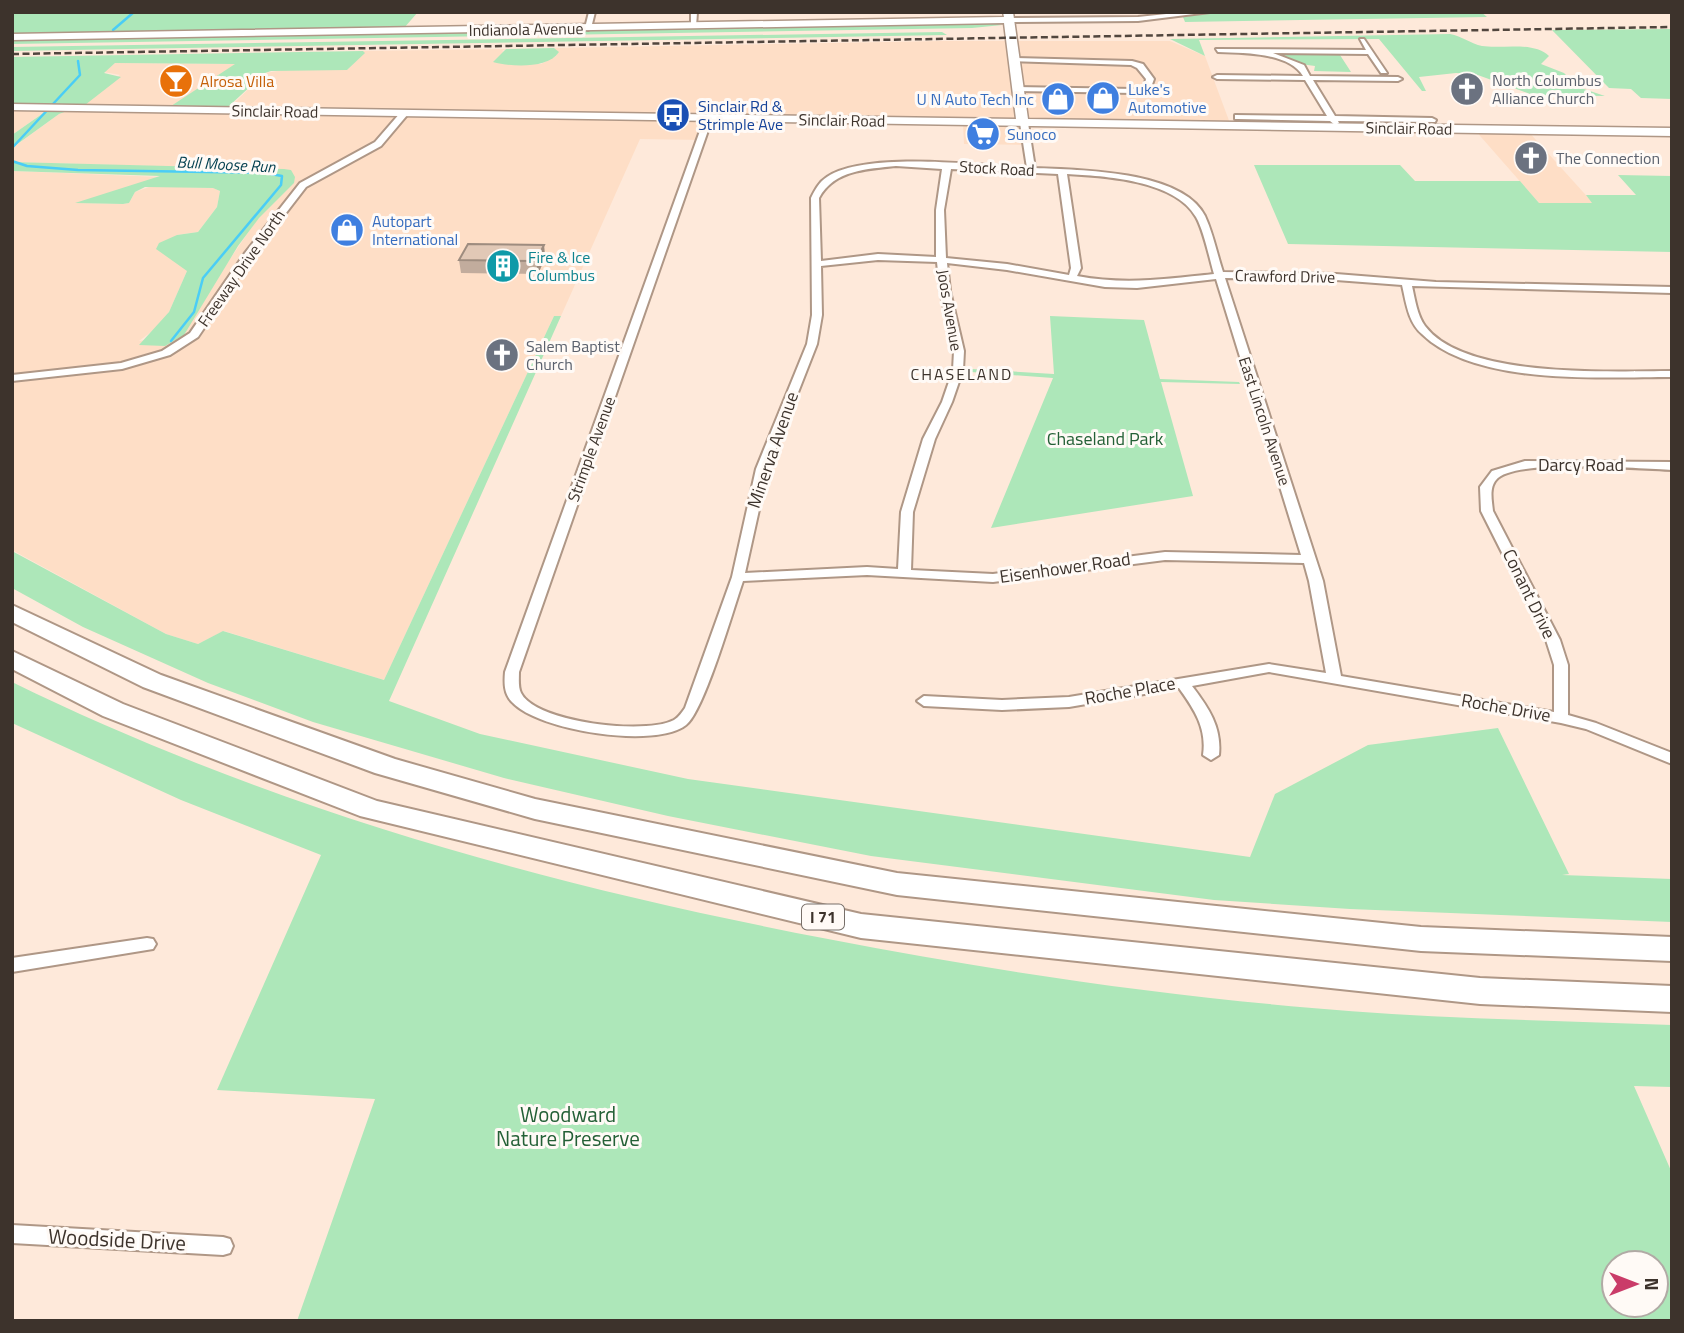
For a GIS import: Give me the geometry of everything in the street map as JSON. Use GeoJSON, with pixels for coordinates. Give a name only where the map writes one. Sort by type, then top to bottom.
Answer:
{"type":"FeatureCollection","features":[{"type":"Feature","properties":{"kind":"highway"},"geometry":{"type":"LineString","coordinates":[[12,612],[152,681],[385,766],[535,809],[897,884],[1421,939],[1672,949]]}},
{"type":"Feature","properties":{"kind":"highway","name":"I 71"},"geometry":{"type":"LineString","coordinates":[[12,659],[113,710],[370,809],[861,926],[1480,991],[1672,999]]}},
{"type":"Feature","properties":{"kind":"main road","name":"Indianola Avenue"},"geometry":{"type":"LineString","coordinates":[[12,37],[694,26],[891,17],[1009,16]]}},
{"type":"Feature","properties":{"kind":"main road"},"geometry":{"type":"LineString","coordinates":[[1009,16],[1017,89],[1024,123]]}},
{"type":"Feature","properties":{"kind":"main road","name":"Sinclair Road"},"geometry":{"type":"LineString","coordinates":[[12,107],[1024,123],[1335,123],[1672,132]]}},
{"type":"Feature","properties":{"kind":"street"},"geometry":{"type":"LineString","coordinates":[[588,28],[592,12]]}},
{"type":"Feature","properties":{"kind":"street"},"geometry":{"type":"LineString","coordinates":[[694,12],[694,26]]}},
{"type":"Feature","properties":{"kind":"street","name":"Indianola Avenue"},"geometry":{"type":"LineString","coordinates":[[1009,16],[1125,16],[1207,12]]}},
{"type":"Feature","properties":{"kind":"street"},"geometry":{"type":"LineString","coordinates":[[1362,40],[1384,71]]}},
{"type":"Feature","properties":{"kind":"street"},"geometry":{"type":"LineString","coordinates":[[1222,60],[1216,47],[1261,51],[1370,52]]}},
{"type":"Feature","properties":{"kind":"street"},"geometry":{"type":"LineString","coordinates":[[1261,51],[1272,58],[1301,67],[1335,123]]}},
{"type":"Feature","properties":{"kind":"street"},"geometry":{"type":"LineString","coordinates":[[1014,60],[1122,62],[1140,66],[1148,75],[1150,86],[1134,92],[1017,89]]}},
{"type":"Feature","properties":{"kind":"street"},"geometry":{"type":"LineString","coordinates":[[1217,77],[1398,79]]}},
{"type":"Feature","properties":{"kind":"street","name":"Freeway Drive North"},"geometry":{"type":"LineString","coordinates":[[12,378],[122,366],[166,353],[194,335],[248,255],[303,185],[350,162],[378,144],[404,114]]}},
{"type":"Feature","properties":{"kind":"street"},"geometry":{"type":"LineString","coordinates":[[1238,117],[1335,123],[1432,120]]}},
{"type":"Feature","properties":{"kind":"street","name":"Strimple Avenue"},"geometry":{"type":"LineString","coordinates":[[680,723],[658,730],[610,730],[544,718],[517,701],[511,687],[512,672],[708,119]]}},
{"type":"Feature","properties":{"kind":"street"},"geometry":{"type":"LineString","coordinates":[[1024,123],[1031,169]]}},
{"type":"Feature","properties":{"kind":"street","name":"Stock Road"},"geometry":{"type":"LineString","coordinates":[[834,176],[868,166],[887,164],[1062,171],[1128,177],[1160,186]]}},
{"type":"Feature","properties":{"kind":"street","name":"Joos Avenue"},"geometry":{"type":"LineString","coordinates":[[904,572],[907,512],[929,439],[947,402],[958,370],[958,351],[941,259],[940,210],[947,166]]}},
{"type":"Feature","properties":{"kind":"street"},"geometry":{"type":"LineString","coordinates":[[1062,171],[1076,268],[1072,278]]}},
{"type":"Feature","properties":{"kind":"street","name":"Minerva Avenue"},"geometry":{"type":"LineString","coordinates":[[680,723],[692,708],[738,577],[762,470],[812,344],[817,315],[815,198],[819,186],[834,176]]}},
{"type":"Feature","properties":{"kind":"street","name":"East Lincoln Avenue"},"geometry":{"type":"LineString","coordinates":[[1160,186],[1177,193],[1200,215],[1308,559],[1322,609],[1334,677]]}},
{"type":"Feature","properties":{"kind":"street","name":"Crawford Drive"},"geometry":{"type":"LineString","coordinates":[[817,264],[878,257],[941,259],[1137,285],[1219,276],[1296,275],[1406,283],[1672,290]]}},
{"type":"Feature","properties":{"kind":"street"},"geometry":{"type":"LineString","coordinates":[[1406,283],[1412,311],[1426,334],[1463,355],[1530,370],[1672,374]]}},
{"type":"Feature","properties":{"kind":"street","name":"Darcy Road"},"geometry":{"type":"LineString","coordinates":[[1491,475],[1521,465],[1538,463],[1672,466]]}},
{"type":"Feature","properties":{"kind":"street","name":"Conant Drive"},"geometry":{"type":"LineString","coordinates":[[1491,475],[1483,492],[1487,511],[1553,640],[1561,665],[1561,718]]}},
{"type":"Feature","properties":{"kind":"street","name":"Eisenhower Road"},"geometry":{"type":"LineString","coordinates":[[738,577],[867,571],[993,579],[1165,556],[1308,559]]}},
{"type":"Feature","properties":{"kind":"street","name":"Roche Place"},"geometry":{"type":"LineString","coordinates":[[924,701],[1035,705],[1269,668],[1334,677]]}},
{"type":"Feature","properties":{"kind":"street","name":"Roche Drive"},"geometry":{"type":"LineString","coordinates":[[1334,677],[1561,718],[1591,726],[1672,759]]}},
{"type":"Feature","properties":{"kind":"street"},"geometry":{"type":"LineString","coordinates":[[1182,682],[1205,713],[1212,730],[1211,755]]}},
{"type":"Feature","properties":{"kind":"street"},"geometry":{"type":"LineString","coordinates":[[12,965],[148,944]]}},
{"type":"Feature","properties":{"kind":"street","name":"Woodside Drive"},"geometry":{"type":"LineString","coordinates":[[12,1234],[223,1246]]}},
{"type":"Feature","properties":{"kind":"shaded area"},"geometry":{"type":"Polygon","coordinates":[[[944,41],[1170,41],[1205,56],[1231,126],[1026,123],[1029,145],[964,144],[963,123],[711,119],[703,140],[640,139],[561,316],[554,316],[384,680],[224,631],[198,644],[166,634],[12,550],[12,171],[161,177],[78,203],[129,203],[135,192],[152,186],[214,188],[220,191],[217,207],[198,232],[177,235],[187,271],[169,312],[159,326],[139,341],[184,335],[204,297],[291,170],[12,162],[14,147],[59,114],[80,106],[120,75],[104,72],[115,63],[237,64],[231,69],[234,103],[265,73],[284,70],[347,70],[363,51],[506,49],[502,51],[528,64],[541,64],[556,56],[558,52],[554,48],[944,41]]]}},
{"type":"Feature","properties":{"kind":"shaded area"},"geometry":{"type":"Polygon","coordinates":[[[12,104],[54,105],[12,135],[12,104]]]}},
{"type":"Feature","properties":{"kind":"shaded area"},"geometry":{"type":"Polygon","coordinates":[[[1474,129],[1527,130],[1593,203],[1539,203],[1474,129]]]}},
{"type":"Feature","properties":{"kind":"green space"},"geometry":{"type":"Polygon","coordinates":[[[12,12],[418,12],[404,28],[12,35],[12,12]]]}},
{"type":"Feature","properties":{"kind":"green space"},"geometry":{"type":"Polygon","coordinates":[[[1218,12],[1481,12],[1487,17],[1185,22],[1183,17],[1218,12]]]}},
{"type":"Feature","properties":{"kind":"green space"},"geometry":{"type":"Polygon","coordinates":[[[993,23],[1002,25],[972,28],[12,44],[12,38],[993,23]]]}},
{"type":"Feature","properties":{"kind":"green space"},"geometry":{"type":"Polygon","coordinates":[[[1672,29],[1672,99],[1641,98],[1631,89],[1609,88],[1552,30],[1672,29]]]}},
{"type":"Feature","properties":{"kind":"green space"},"geometry":{"type":"Polygon","coordinates":[[[942,32],[947,35],[12,51],[12,47],[942,32]]]}},
{"type":"Feature","properties":{"kind":"green space"},"geometry":{"type":"Polygon","coordinates":[[[1450,34],[1482,46],[1526,47],[1542,51],[1549,56],[1541,64],[1564,73],[1578,87],[1605,96],[1533,95],[1475,74],[1456,73],[1419,77],[1426,91],[1422,91],[1379,39],[1199,40],[1205,56],[1170,39],[1450,34]]]}},
{"type":"Feature","properties":{"kind":"green space"},"geometry":{"type":"Polygon","coordinates":[[[554,48],[559,52],[554,58],[538,64],[519,66],[493,62],[506,49],[554,48]]]}},
{"type":"Feature","properties":{"kind":"green space"},"geometry":{"type":"Polygon","coordinates":[[[365,53],[347,70],[265,73],[229,106],[168,108],[235,64],[115,63],[104,73],[121,77],[85,105],[12,104],[12,57],[365,53]]]}},
{"type":"Feature","properties":{"kind":"green space"},"geometry":{"type":"Polygon","coordinates":[[[1273,54],[1340,55],[1351,72],[1314,71],[1315,66],[1293,63],[1273,54]]]}},
{"type":"Feature","properties":{"kind":"green space"},"geometry":{"type":"Polygon","coordinates":[[[49,109],[70,110],[59,114],[12,148],[12,135],[49,109]]]}},
{"type":"Feature","properties":{"kind":"green space"},"geometry":{"type":"Polygon","coordinates":[[[12,162],[284,169],[291,170],[295,177],[294,183],[259,218],[238,246],[184,335],[165,346],[139,345],[169,312],[187,271],[156,249],[159,243],[177,235],[198,232],[217,207],[220,191],[213,188],[145,187],[135,192],[129,203],[75,203],[160,176],[12,171],[12,162]]]}},
{"type":"Feature","properties":{"kind":"green space"},"geometry":{"type":"Polygon","coordinates":[[[1254,165],[1400,165],[1415,181],[1520,181],[1539,203],[1592,203],[1586,195],[1636,195],[1618,175],[1672,176],[1672,252],[1288,244],[1254,165]]]}},
{"type":"Feature","properties":{"kind":"green space"},"geometry":{"type":"Polygon","coordinates":[[[554,316],[561,316],[389,701],[480,734],[688,779],[1250,857],[1275,794],[1368,745],[1498,728],[1569,874],[1562,875],[1672,879],[1672,922],[1350,909],[1214,900],[871,856],[668,816],[504,778],[313,722],[208,683],[83,627],[12,588],[12,551],[166,634],[198,644],[223,631],[384,680],[554,316]]]}},
{"type":"Feature","properties":{"kind":"green space","name":"Chaseland Park"},"geometry":{"type":"Polygon","coordinates":[[[1050,316],[1144,320],[1160,379],[1239,382],[1240,384],[1161,382],[1193,496],[991,528],[1053,378],[971,372],[972,369],[1054,374],[1050,316]]]}},
{"type":"Feature","properties":{"kind":"green space","name":"Woodward Nature Preserve"},"geometry":{"type":"Polygon","coordinates":[[[12,682],[209,768],[310,805],[411,838],[514,867],[722,918],[1009,971],[1191,996],[1402,1015],[1672,1025],[1672,1087],[1634,1086],[1672,1173],[1672,1321],[297,1321],[375,1099],[217,1090],[321,855],[181,800],[12,723],[12,682]]]}},
{"type":"Feature","properties":{"kind":"building"},"geometry":{"type":"Polygon","coordinates":[[[468,244],[544,245],[536,261],[459,260],[468,244]]]}},
{"type":"Feature","properties":{"kind":"waterway"},"geometry":{"type":"LineString","coordinates":[[113,30],[134,12]]}},
{"type":"Feature","properties":{"kind":"waterway","name":"Bull Moose Run"},"geometry":{"type":"LineString","coordinates":[[12,148],[80,75],[78,61]]}},
{"type":"Feature","properties":{"kind":"waterway","name":"Bull Moose Run"},"geometry":{"type":"LineString","coordinates":[[12,161],[27,166],[78,170],[265,173],[282,176],[281,185],[203,278],[194,312],[171,341]]}},
{"type":"Feature","properties":{"kind":"railway"},"geometry":{"type":"LineString","coordinates":[[12,54],[1672,27]]}},
{"type":"Feature","properties":{"kind":"place","name":"Alrosa Villa"},"geometry":{"type":"Point","coordinates":[176,81]}},
{"type":"Feature","properties":{"kind":"place","name":"North Columbus Alliance Church"},"geometry":{"type":"Point","coordinates":[1467,89]}},
{"type":"Feature","properties":{"kind":"place","name":"Luke's Automotive"},"geometry":{"type":"Point","coordinates":[1103,98]}},
{"type":"Feature","properties":{"kind":"place","name":"U N Auto Tech Inc"},"geometry":{"type":"Point","coordinates":[1058,99]}},
{"type":"Feature","properties":{"kind":"place","name":"Sinclair Rd & Strimple Ave"},"geometry":{"type":"Point","coordinates":[673,115]}},
{"type":"Feature","properties":{"kind":"place","name":"Sunoco"},"geometry":{"type":"Point","coordinates":[983,134]}},
{"type":"Feature","properties":{"kind":"place","name":"The Connection"},"geometry":{"type":"Point","coordinates":[1531,158]}},
{"type":"Feature","properties":{"kind":"place","name":"Autopart International"},"geometry":{"type":"Point","coordinates":[347,230]}},
{"type":"Feature","properties":{"kind":"place","name":"Fire & Ice Columbus"},"geometry":{"type":"Point","coordinates":[503,266]}},
{"type":"Feature","properties":{"kind":"place","name":"Salem Baptist Church"},"geometry":{"type":"Point","coordinates":[502,355]}},
{"type":"Feature","properties":{"kind":"district","name":"CHASELAND"},"geometry":{"type":"Point","coordinates":[962,374]}}]}
